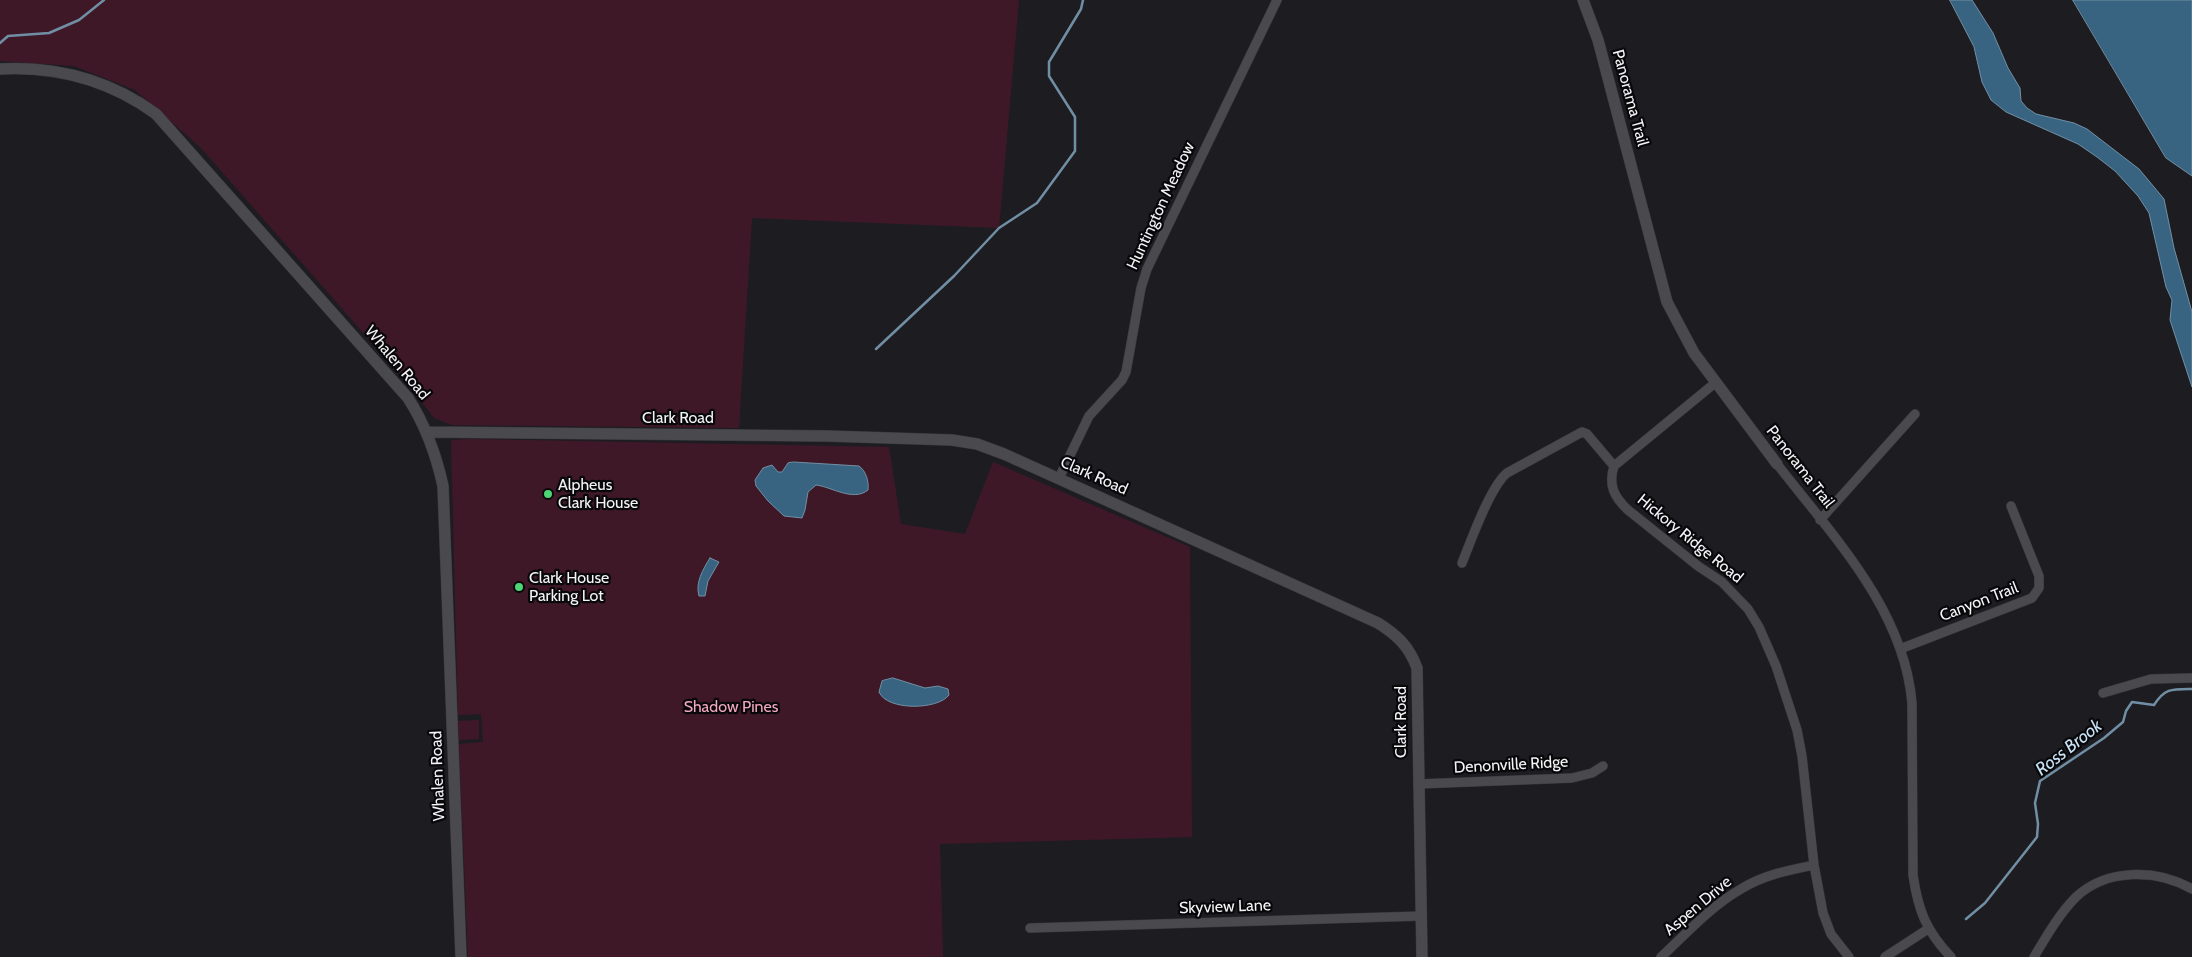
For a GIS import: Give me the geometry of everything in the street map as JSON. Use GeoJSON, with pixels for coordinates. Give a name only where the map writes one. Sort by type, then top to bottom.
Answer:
{"type":"FeatureCollection","features":[{"type":"Feature","properties":{"kind":"street","name":"Huntington Meadow"},"geometry":{"type":"LineString","coordinates":[[1059,478],[1089,416],[1122,380],[1126,372],[1146,269],[1277,0]]}},
{"type":"Feature","properties":{"kind":"street","name":"Panorama Trail"},"geometry":{"type":"LineString","coordinates":[[1583,0],[1598,40],[1667,302],[1694,353],[1714,383],[1861,574],[1900,649],[1909,680],[1912,703],[1913,875],[1920,910],[1928,930],[1951,957]]}},
{"type":"Feature","properties":{"kind":"street","name":"Whalen Road"},"geometry":{"type":"LineString","coordinates":[[0,69],[40,68],[94,79],[128,95],[156,114],[408,398],[428,432],[438,460],[444,494],[460,957]]}},
{"type":"Feature","properties":{"kind":"street"},"geometry":{"type":"LineString","coordinates":[[1462,563],[1499,482],[1507,473],[1582,432],[1587,434],[1614,466],[1714,383]]}},
{"type":"Feature","properties":{"kind":"street"},"geometry":{"type":"LineString","coordinates":[[1820,520],[1915,414]]}},
{"type":"Feature","properties":{"kind":"street","name":"Clark Road"},"geometry":{"type":"LineString","coordinates":[[428,432],[827,436],[952,440],[989,448],[1363,616],[1400,639],[1408,648],[1416,668],[1422,957]]}},
{"type":"Feature","properties":{"kind":"street","name":"Hickory Ridge Road"},"geometry":{"type":"LineString","coordinates":[[1614,466],[1611,483],[1616,497],[1621,503],[1698,566],[1722,582],[1748,609],[1759,627],[1780,674],[1797,730],[1804,772],[1814,865],[1827,924],[1831,934],[1848,957]]}},
{"type":"Feature","properties":{"kind":"street","name":"Canyon Trail"},"geometry":{"type":"LineString","coordinates":[[1900,649],[2032,598],[2039,588],[2039,576],[2011,506]]}},
{"type":"Feature","properties":{"kind":"street"},"geometry":{"type":"LineString","coordinates":[[2102,694],[2151,679],[2192,678]]}},
{"type":"Feature","properties":{"kind":"street","name":"Denonville Ridge"},"geometry":{"type":"LineString","coordinates":[[1418,784],[1572,778],[1592,773],[1603,766]]}},
{"type":"Feature","properties":{"kind":"street","name":"Aspen Drive"},"geometry":{"type":"LineString","coordinates":[[1661,957],[1709,913],[1742,888],[1770,876],[1814,865]]}},
{"type":"Feature","properties":{"kind":"street"},"geometry":{"type":"LineString","coordinates":[[2034,957],[2067,907],[2078,896],[2100,883],[2124,875],[2150,875],[2166,878],[2192,889]]}},
{"type":"Feature","properties":{"kind":"street","name":"Skyview Lane"},"geometry":{"type":"LineString","coordinates":[[1030,928],[1421,916]]}},
{"type":"Feature","properties":{"kind":"street"},"geometry":{"type":"LineString","coordinates":[[1885,957],[1928,930]]}},
{"type":"Feature","properties":{"kind":"green space"},"geometry":{"type":"Polygon","coordinates":[[[0,0],[1019,0],[999,228],[752,218],[739,428],[452,425],[434,418],[410,386],[201,148],[135,90],[74,66],[0,61],[0,0]]]}},
{"type":"Feature","properties":{"kind":"green space","name":"Shadow Pines"},"geometry":{"type":"Polygon","coordinates":[[[451,440],[889,447],[901,524],[965,534],[993,462],[1190,547],[1192,837],[940,844],[943,957],[468,957],[459,744],[483,742],[481,714],[458,715],[451,440]]]}},
{"type":"Feature","properties":{"kind":"green space"},"geometry":{"type":"Polygon","coordinates":[[[479,720],[479,739],[459,740],[458,721],[479,720]]]}},
{"type":"Feature","properties":{"kind":"water"},"geometry":{"type":"Polygon","coordinates":[[[1950,0],[1972,0],[1993,33],[2008,68],[2020,88],[2021,101],[2027,108],[2036,114],[2074,123],[2087,129],[2139,169],[2164,199],[2174,248],[2192,312],[2192,387],[2170,320],[2172,300],[2166,287],[2149,213],[2138,196],[2115,171],[2097,157],[2078,144],[2006,112],[1991,100],[1982,82],[1974,47],[1950,0]]]}},
{"type":"Feature","properties":{"kind":"water"},"geometry":{"type":"Polygon","coordinates":[[[2073,0],[2192,0],[2192,176],[2166,158],[2073,0]]]}},
{"type":"Feature","properties":{"kind":"water"},"geometry":{"type":"Polygon","coordinates":[[[788,463],[859,466],[864,471],[868,490],[856,495],[816,485],[808,492],[802,518],[784,516],[768,501],[756,486],[755,480],[763,468],[772,465],[778,472],[782,472],[788,463]]]}},
{"type":"Feature","properties":{"kind":"water"},"geometry":{"type":"Polygon","coordinates":[[[710,558],[719,562],[708,581],[705,596],[699,596],[699,581],[702,571],[710,558]]]}},
{"type":"Feature","properties":{"kind":"water"},"geometry":{"type":"Polygon","coordinates":[[[893,678],[925,688],[938,686],[948,689],[949,695],[935,704],[924,706],[892,703],[879,692],[882,681],[893,678]]]}},
{"type":"Feature","properties":{"kind":"waterway"},"geometry":{"type":"LineString","coordinates":[[0,43],[8,36],[49,33],[79,20],[104,0]]}},
{"type":"Feature","properties":{"kind":"waterway"},"geometry":{"type":"LineString","coordinates":[[876,349],[954,276],[999,228],[1037,203],[1075,151],[1075,117],[1049,76],[1049,62],[1081,9],[1083,0]]}},
{"type":"Feature","properties":{"kind":"waterway","name":"Ross Brook"},"geometry":{"type":"LineString","coordinates":[[1966,919],[1985,903],[2037,837],[2038,824],[2035,803],[2040,781],[2104,738],[2123,722],[2126,711],[2132,702],[2154,705],[2166,692],[2192,689]]}},
{"type":"Feature","properties":{"kind":"place","name":"Alpheus Clark House"},"geometry":{"type":"Point","coordinates":[548,494]}},
{"type":"Feature","properties":{"kind":"place","name":"Clark House Parking Lot"},"geometry":{"type":"Point","coordinates":[519,587]}}]}
